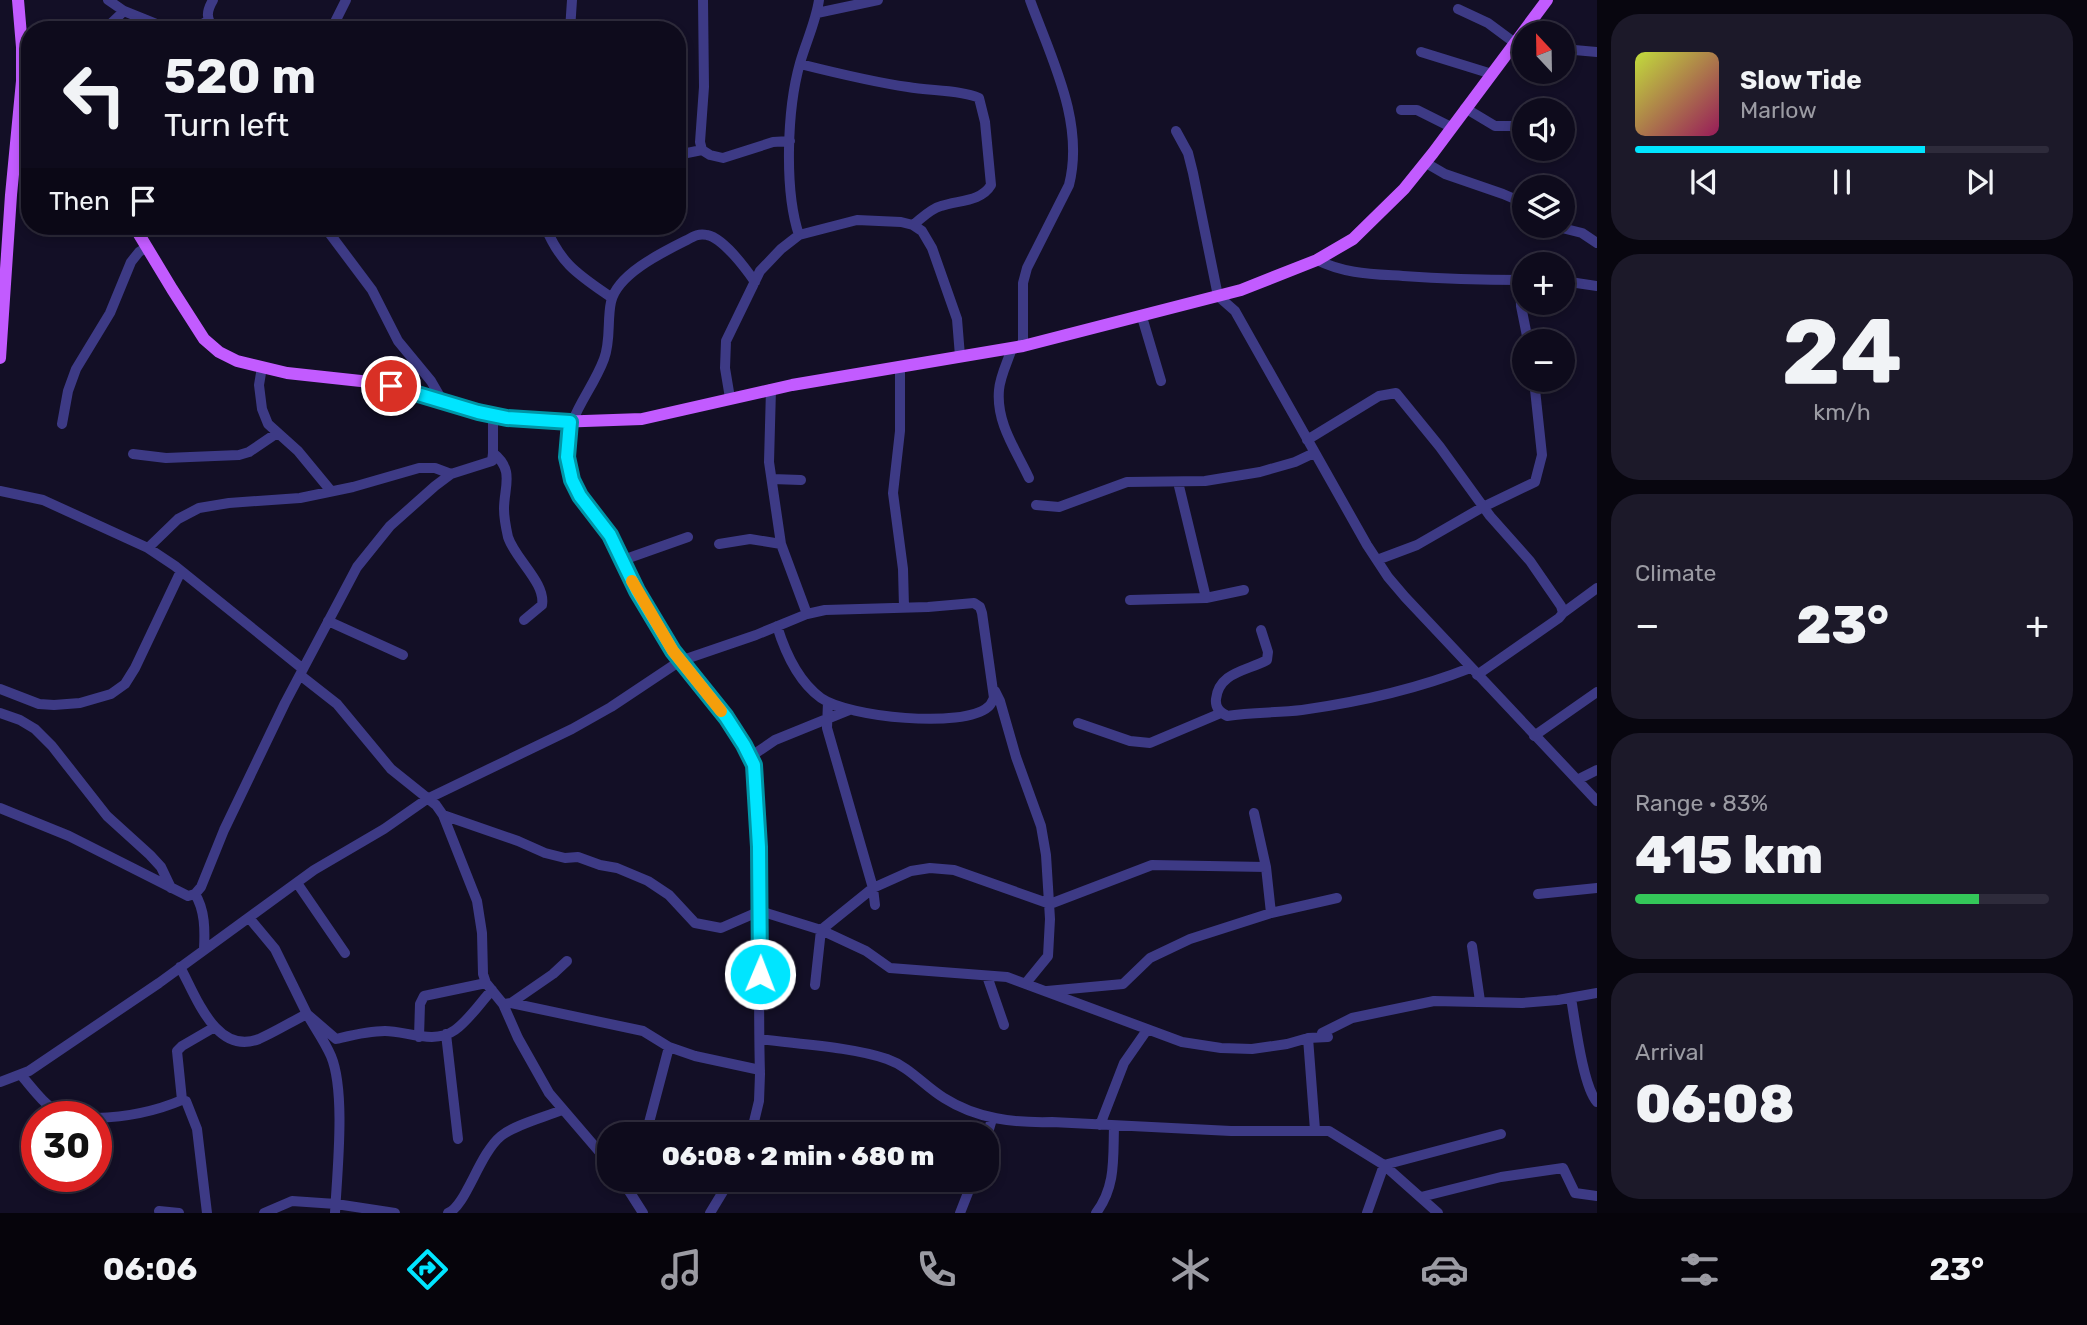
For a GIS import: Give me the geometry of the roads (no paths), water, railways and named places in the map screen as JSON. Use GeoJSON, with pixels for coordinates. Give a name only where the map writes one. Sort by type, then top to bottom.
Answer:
{"type":"FeatureCollection","features":[{"type":"Feature","properties":{"kind":"main road"},"geometry":{"type":"LineString","coordinates":[[19,0],[21,31]]}},
{"type":"Feature","properties":{"kind":"main road"},"geometry":{"type":"LineString","coordinates":[[1534,21],[1547,0]]}},
{"type":"Feature","properties":{"kind":"main road"},"geometry":{"type":"LineString","coordinates":[[140,235],[204,339],[219,352],[237,361],[287,373],[370,382],[493,415],[570,422],[642,419],[771,389],[1018,347],[1241,290],[1317,260],[1353,239],[1377,218],[1426,163],[1465,108],[1512,53]]}},
{"type":"Feature","properties":{"kind":"main road"},"geometry":{"type":"LineString","coordinates":[[0,358],[16,140],[21,111]]}},
{"type":"Feature","properties":{"kind":"main road"},"geometry":{"type":"LineString","coordinates":[[16,140],[21,140]]}},
{"type":"Feature","properties":{"kind":"street"},"geometry":{"type":"LineString","coordinates":[[108,0],[124,11],[149,21]]}},
{"type":"Feature","properties":{"kind":"street"},"geometry":{"type":"LineString","coordinates":[[210,21],[207,11],[213,0]]}},
{"type":"Feature","properties":{"kind":"street"},"geometry":{"type":"LineString","coordinates":[[336,21],[346,0]]}},
{"type":"Feature","properties":{"kind":"street"},"geometry":{"type":"LineString","coordinates":[[571,21],[572,0]]}},
{"type":"Feature","properties":{"kind":"street"},"geometry":{"type":"LineString","coordinates":[[702,150],[700,142],[704,88],[704,0]]}},
{"type":"Feature","properties":{"kind":"street"},"geometry":{"type":"LineString","coordinates":[[799,236],[793,217],[790,108],[817,5],[878,0]]}},
{"type":"Feature","properties":{"kind":"street"},"geometry":{"type":"LineString","coordinates":[[1029,478],[1011,444],[999,401],[999,388],[1018,347],[1023,283],[1037,247],[1069,185],[1072,172],[1070,122],[1065,95],[1030,0]]}},
{"type":"Feature","properties":{"kind":"street"},"geometry":{"type":"LineString","coordinates":[[1458,9],[1488,23],[1512,39]]}},
{"type":"Feature","properties":{"kind":"street"},"geometry":{"type":"LineString","coordinates":[[113,21],[124,11]]}},
{"type":"Feature","properties":{"kind":"street"},"geometry":{"type":"LineString","coordinates":[[1575,50],[1597,52]]}},
{"type":"Feature","properties":{"kind":"street"},"geometry":{"type":"LineString","coordinates":[[1421,52],[1492,74]]}},
{"type":"Feature","properties":{"kind":"street"},"geometry":{"type":"LineString","coordinates":[[800,64],[879,83],[938,92],[965,93],[979,98],[985,122],[991,185],[980,197],[939,206],[913,225]]}},
{"type":"Feature","properties":{"kind":"street"},"geometry":{"type":"LineString","coordinates":[[1465,108],[1495,125],[1512,126]]}},
{"type":"Feature","properties":{"kind":"street"},"geometry":{"type":"LineString","coordinates":[[1401,110],[1417,110],[1451,127]]}},
{"type":"Feature","properties":{"kind":"street"},"geometry":{"type":"LineString","coordinates":[[1176,131],[1188,153],[1219,296],[1235,311],[1377,560],[1405,597],[1597,801]]}},
{"type":"Feature","properties":{"kind":"street"},"geometry":{"type":"LineString","coordinates":[[686,153],[702,150],[723,158],[773,142],[790,141]]}},
{"type":"Feature","properties":{"kind":"street"},"geometry":{"type":"LineString","coordinates":[[1426,163],[1445,174],[1512,198]]}},
{"type":"Feature","properties":{"kind":"street"},"geometry":{"type":"LineString","coordinates":[[730,398],[725,368],[726,341],[760,271],[799,236],[858,220],[885,220],[913,225],[922,231],[932,248],[957,319],[961,339],[960,356]]}},
{"type":"Feature","properties":{"kind":"street"},"geometry":{"type":"LineString","coordinates":[[1575,231],[1597,243]]}},
{"type":"Feature","properties":{"kind":"street"},"geometry":{"type":"LineString","coordinates":[[754,1122],[759,1101],[760,1070],[760,911],[754,765],[726,717],[680,661],[644,602],[610,535],[580,496],[572,480],[567,457],[570,422],[599,372],[607,350],[612,298],[622,281],[697,234],[716,238],[755,282]]}},
{"type":"Feature","properties":{"kind":"street"},"geometry":{"type":"LineString","coordinates":[[331,235],[372,290],[398,341],[431,381],[442,400]]}},
{"type":"Feature","properties":{"kind":"street"},"geometry":{"type":"LineString","coordinates":[[550,235],[560,256],[570,267],[612,298]]}},
{"type":"Feature","properties":{"kind":"street"},"geometry":{"type":"LineString","coordinates":[[62,424],[68,391],[76,369],[115,303],[131,261],[147,247]]}},
{"type":"Feature","properties":{"kind":"street"},"geometry":{"type":"LineString","coordinates":[[1317,260],[1332,268],[1358,274],[1458,280],[1512,280]]}},
{"type":"Feature","properties":{"kind":"street"},"geometry":{"type":"LineString","coordinates":[[1575,283],[1597,286]]}},
{"type":"Feature","properties":{"kind":"street"},"geometry":{"type":"LineString","coordinates":[[1235,311],[1234,299],[1241,290]]}},
{"type":"Feature","properties":{"kind":"street"},"geometry":{"type":"LineString","coordinates":[[1142,317],[1161,381]]}},
{"type":"Feature","properties":{"kind":"street"},"geometry":{"type":"LineString","coordinates":[[900,366],[900,431],[893,493],[903,569],[904,607]]}},
{"type":"Feature","properties":{"kind":"street"},"geometry":{"type":"LineString","coordinates":[[262,367],[258,384],[262,409],[268,424],[298,451],[331,491]]}},
{"type":"Feature","properties":{"kind":"street"},"geometry":{"type":"LineString","coordinates":[[771,389],[769,462],[781,544],[807,614]]}},
{"type":"Feature","properties":{"kind":"street"},"geometry":{"type":"LineString","coordinates":[[1377,560],[1418,545],[1483,507],[1535,482],[1542,455],[1535,392]]}},
{"type":"Feature","properties":{"kind":"street"},"geometry":{"type":"LineString","coordinates":[[1307,440],[1380,396],[1395,393],[1440,447],[1483,507],[1530,561],[1563,613]]}},
{"type":"Feature","properties":{"kind":"street"},"geometry":{"type":"LineString","coordinates":[[0,808],[69,836],[188,896],[195,894],[201,887],[224,830],[302,672],[357,567],[390,526],[451,474],[492,461],[493,415]]}},
{"type":"Feature","properties":{"kind":"street"},"geometry":{"type":"LineString","coordinates":[[133,454],[166,458],[239,455],[249,452],[277,433]]}},
{"type":"Feature","properties":{"kind":"street"},"geometry":{"type":"LineString","coordinates":[[494,453],[506,467],[509,481],[504,509],[511,544],[543,598],[542,605],[524,621]]}},
{"type":"Feature","properties":{"kind":"street"},"geometry":{"type":"LineString","coordinates":[[1037,505],[1059,507],[1127,482],[1205,481],[1260,472],[1314,453]]}},
{"type":"Feature","properties":{"kind":"street"},"geometry":{"type":"LineString","coordinates":[[148,548],[178,519],[199,508],[300,498],[419,468],[435,468],[451,474]]}},
{"type":"Feature","properties":{"kind":"street"},"geometry":{"type":"LineString","coordinates":[[772,479],[801,480]]}},
{"type":"Feature","properties":{"kind":"street"},"geometry":{"type":"LineString","coordinates":[[1178,482],[1206,598]]}},
{"type":"Feature","properties":{"kind":"street"},"geometry":{"type":"LineString","coordinates":[[0,491],[43,500],[148,548],[181,571],[337,704],[391,769],[436,805],[443,814],[477,901],[482,933],[483,974],[489,987],[507,1004],[532,1064],[562,1111],[597,1150]]}},
{"type":"Feature","properties":{"kind":"street"},"geometry":{"type":"LineString","coordinates":[[623,560],[688,537]]}},
{"type":"Feature","properties":{"kind":"street"},"geometry":{"type":"LineString","coordinates":[[719,544],[750,539],[781,544]]}},
{"type":"Feature","properties":{"kind":"street"},"geometry":{"type":"LineString","coordinates":[[0,689],[38,704],[54,705],[80,703],[111,694],[125,684],[135,668],[181,571]]}},
{"type":"Feature","properties":{"kind":"street"},"geometry":{"type":"LineString","coordinates":[[1261,630],[1269,657],[1226,678],[1220,685],[1216,702],[1221,713],[1227,716],[1303,710],[1398,691],[1473,671],[1559,618],[1597,588]]}},
{"type":"Feature","properties":{"kind":"street"},"geometry":{"type":"LineString","coordinates":[[1130,600],[1206,598],[1244,590]]}},
{"type":"Feature","properties":{"kind":"street"},"geometry":{"type":"LineString","coordinates":[[0,1082],[21,1075],[250,919],[314,870],[384,829],[427,799],[572,729],[611,707],[680,661],[807,614],[844,608],[974,603],[980,607],[995,691],[1041,826],[1046,855],[1050,904],[1048,956],[1026,983]]}},
{"type":"Feature","properties":{"kind":"street"},"geometry":{"type":"LineString","coordinates":[[328,621],[403,655]]}},
{"type":"Feature","properties":{"kind":"street"},"geometry":{"type":"LineString","coordinates":[[778,626],[792,664],[820,698],[849,710],[891,717],[969,716],[989,707],[995,691]]}},
{"type":"Feature","properties":{"kind":"street"},"geometry":{"type":"LineString","coordinates":[[1534,736],[1597,692]]}},
{"type":"Feature","properties":{"kind":"street"},"geometry":{"type":"LineString","coordinates":[[828,702],[827,728],[873,888],[875,905]]}},
{"type":"Feature","properties":{"kind":"street"},"geometry":{"type":"LineString","coordinates":[[750,757],[775,740],[849,710]]}},
{"type":"Feature","properties":{"kind":"street"},"geometry":{"type":"LineString","coordinates":[[0,713],[35,729],[52,746],[107,817],[162,867],[171,888]]}},
{"type":"Feature","properties":{"kind":"street"},"geometry":{"type":"LineString","coordinates":[[1078,723],[1130,741],[1150,743],[1221,713]]}},
{"type":"Feature","properties":{"kind":"street"},"geometry":{"type":"LineString","coordinates":[[1577,780],[1597,770]]}},
{"type":"Feature","properties":{"kind":"street"},"geometry":{"type":"LineString","coordinates":[[1254,813],[1266,867],[1272,913]]}},
{"type":"Feature","properties":{"kind":"street"},"geometry":{"type":"LineString","coordinates":[[443,814],[545,853],[565,858],[578,857],[617,868],[648,881],[669,895],[695,923],[721,928],[760,911],[821,930],[866,951],[890,968],[1007,977],[1182,1042],[1252,1049],[1308,1038],[1328,1037],[1322,1033],[1352,1018],[1434,1001],[1522,1003],[1597,993]]}},
{"type":"Feature","properties":{"kind":"street"},"geometry":{"type":"LineString","coordinates":[[814,985],[821,930],[873,888],[911,871],[930,868],[954,870],[1050,904],[1152,865],[1266,867]]}},
{"type":"Feature","properties":{"kind":"street"},"geometry":{"type":"LineString","coordinates":[[297,883],[345,953]]}},
{"type":"Feature","properties":{"kind":"street"},"geometry":{"type":"LineString","coordinates":[[1538,894],[1597,888]]}},
{"type":"Feature","properties":{"kind":"street"},"geometry":{"type":"LineString","coordinates":[[195,894],[202,914],[204,949]]}},
{"type":"Feature","properties":{"kind":"street"},"geometry":{"type":"LineString","coordinates":[[1044,991],[1123,984],[1150,958],[1166,949],[1227,926],[1337,898]]}},
{"type":"Feature","properties":{"kind":"street"},"geometry":{"type":"LineString","coordinates":[[250,919],[275,949],[332,1058],[339,1131],[335,1209]]}},
{"type":"Feature","properties":{"kind":"street"},"geometry":{"type":"LineString","coordinates":[[1472,946],[1480,1001]]}},
{"type":"Feature","properties":{"kind":"street"},"geometry":{"type":"LineString","coordinates":[[507,1004],[553,974],[567,961]]}},
{"type":"Feature","properties":{"kind":"street"},"geometry":{"type":"LineString","coordinates":[[180,967],[213,1028],[238,1042],[257,1040],[307,1014]]}},
{"type":"Feature","properties":{"kind":"street"},"geometry":{"type":"LineString","coordinates":[[987,976],[1004,1025]]}},
{"type":"Feature","properties":{"kind":"street"},"geometry":{"type":"LineString","coordinates":[[307,1014],[337,1039],[365,1032],[387,1031],[419,1037],[446,1034],[454,1031],[467,1018],[489,987]]}},
{"type":"Feature","properties":{"kind":"street"},"geometry":{"type":"LineString","coordinates":[[419,1037],[420,1004],[424,996],[489,987]]}},
{"type":"Feature","properties":{"kind":"street"},"geometry":{"type":"LineString","coordinates":[[1571,998],[1584,1068],[1592,1096],[1597,1102]]}},
{"type":"Feature","properties":{"kind":"street"},"geometry":{"type":"LineString","coordinates":[[507,1004],[643,1031],[669,1047],[704,1059],[760,1070]]}},
{"type":"Feature","properties":{"kind":"street"},"geometry":{"type":"LineString","coordinates":[[207,1213],[197,1129],[190,1108],[182,1100],[177,1051],[213,1028]]}},
{"type":"Feature","properties":{"kind":"street"},"geometry":{"type":"LineString","coordinates":[[1100,1125],[1124,1063],[1147,1030]]}},
{"type":"Feature","properties":{"kind":"street"},"geometry":{"type":"LineString","coordinates":[[446,1034],[458,1139]]}},
{"type":"Feature","properties":{"kind":"street"},"geometry":{"type":"LineString","coordinates":[[1308,1038],[1315,1130]]}},
{"type":"Feature","properties":{"kind":"street"},"geometry":{"type":"LineString","coordinates":[[760,1039],[887,1059],[909,1070],[943,1098],[992,1119],[1231,1131],[1329,1131],[1384,1165],[1438,1213]]}},
{"type":"Feature","properties":{"kind":"street"},"geometry":{"type":"LineString","coordinates":[[649,1122],[669,1047]]}},
{"type":"Feature","properties":{"kind":"street"},"geometry":{"type":"LineString","coordinates":[[21,1075],[44,1101]]}},
{"type":"Feature","properties":{"kind":"street"},"geometry":{"type":"LineString","coordinates":[[112,1117],[139,1114],[182,1100]]}},
{"type":"Feature","properties":{"kind":"street"},"geometry":{"type":"LineString","coordinates":[[455,1212],[480,1162],[500,1136],[562,1111]]}},
{"type":"Feature","properties":{"kind":"street"},"geometry":{"type":"LineString","coordinates":[[1096,1213],[1106,1200],[1111,1187],[1114,1126]]}},
{"type":"Feature","properties":{"kind":"street"},"geometry":{"type":"LineString","coordinates":[[1384,1165],[1501,1134]]}},
{"type":"Feature","properties":{"kind":"street"},"geometry":{"type":"LineString","coordinates":[[1367,1213],[1384,1165]]}},
{"type":"Feature","properties":{"kind":"street"},"geometry":{"type":"LineString","coordinates":[[1421,1197],[1501,1177],[1558,1168],[1563,1168],[1566,1172],[1575,1193],[1597,1196]]}},
{"type":"Feature","properties":{"kind":"street"},"geometry":{"type":"LineString","coordinates":[[631,1192],[643,1213]]}},
{"type":"Feature","properties":{"kind":"street"},"geometry":{"type":"LineString","coordinates":[[710,1213],[723,1192]]}},
{"type":"Feature","properties":{"kind":"street"},"geometry":{"type":"LineString","coordinates":[[960,1213],[968,1192]]}},
{"type":"Feature","properties":{"kind":"street"},"geometry":{"type":"LineString","coordinates":[[264,1213],[292,1201],[335,1209],[395,1213]]}},
{"type":"Feature","properties":{"kind":"street"},"geometry":{"type":"LineString","coordinates":[[159,1211],[179,1213]]}}]}
